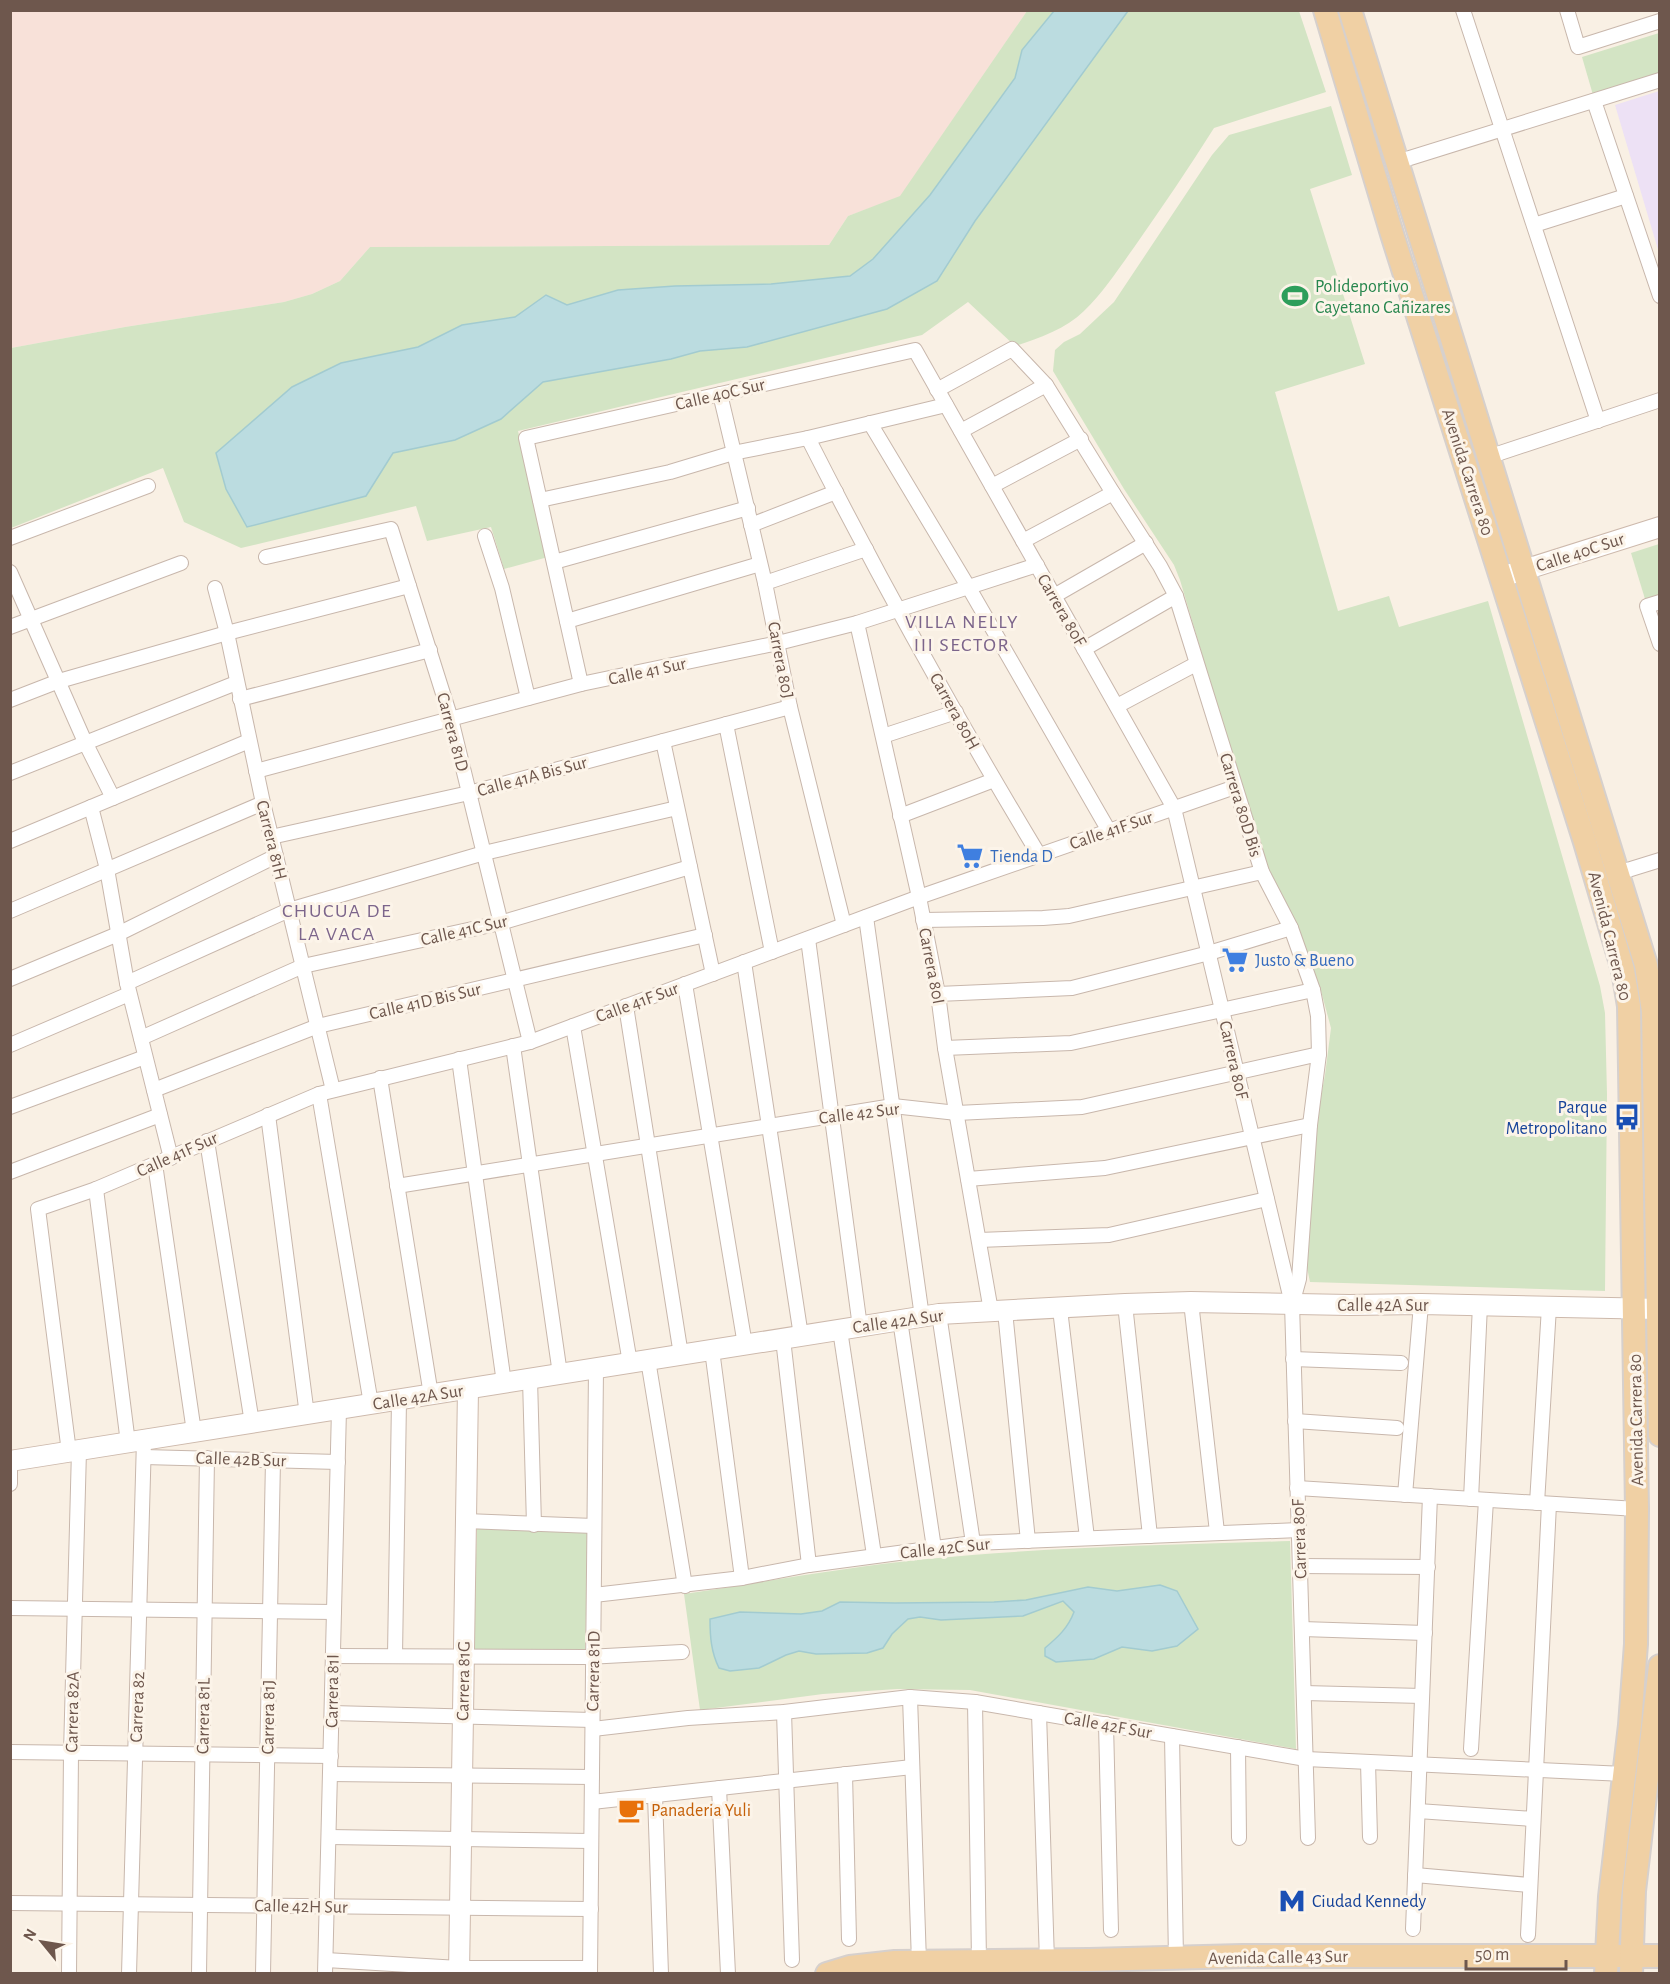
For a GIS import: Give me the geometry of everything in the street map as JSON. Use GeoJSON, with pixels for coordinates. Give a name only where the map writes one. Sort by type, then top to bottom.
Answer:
{"type":"FeatureCollection","features":[{"type":"Feature","properties":{"kind":"main road","name":"Avenida Carrera 80"},"geometry":{"type":"LineString","coordinates":[[1325,10],[1396,244],[1585,842],[1626,987],[1630,1033],[1637,1509],[1636,1655],[1610,1897],[1606,1964]]}},
{"type":"Feature","properties":{"kind":"main road","name":"Avenida Carrera 80"},"geometry":{"type":"LineString","coordinates":[[1350,10],[1642,947],[1653,1011],[1658,1187],[1659,1435]]}},
{"type":"Feature","properties":{"kind":"main road"},"geometry":{"type":"LineString","coordinates":[[1631,1964],[1634,1891],[1659,1666]]}},
{"type":"Feature","properties":{"kind":"main road","name":"Avenida Calle 43 Sur"},"geometry":{"type":"LineString","coordinates":[[827,1974],[871,1964],[919,1962],[1176,1958],[1631,1964],[1659,1956]]}},
{"type":"Feature","properties":{"kind":"street"},"geometry":{"type":"LineString","coordinates":[[1463,10],[1598,421]]}},
{"type":"Feature","properties":{"kind":"street"},"geometry":{"type":"LineString","coordinates":[[1567,10],[1578,47],[1659,21]]}},
{"type":"Feature","properties":{"kind":"street"},"geometry":{"type":"LineString","coordinates":[[1397,162],[1659,80]]}},
{"type":"Feature","properties":{"kind":"street"},"geometry":{"type":"LineString","coordinates":[[1594,101],[1659,293]]}},
{"type":"Feature","properties":{"kind":"street"},"geometry":{"type":"LineString","coordinates":[[1534,225],[1626,196]]}},
{"type":"Feature","properties":{"kind":"street","name":"Carrera 80D Bis"},"geometry":{"type":"LineString","coordinates":[[938,390],[1012,349],[1046,385],[1146,543],[1176,596],[1262,872],[1291,928],[1313,990],[1318,1016],[1319,1054],[1310,1125],[1299,1279],[1292,1304]]}},
{"type":"Feature","properties":{"kind":"street","name":"Calle 40C Sur"},"geometry":{"type":"LineString","coordinates":[[540,500],[526,438],[915,350]]}},
{"type":"Feature","properties":{"kind":"street","name":"Carrera 80F"},"geometry":{"type":"LineString","coordinates":[[915,350],[1174,808],[1292,1304],[1308,1838]]}},
{"type":"Feature","properties":{"kind":"street"},"geometry":{"type":"LineString","coordinates":[[961,432],[1046,385]]}},
{"type":"Feature","properties":{"kind":"street","name":"Carrera 80J"},"geometry":{"type":"LineString","coordinates":[[720,394],[765,583],[790,707],[844,925]]}},
{"type":"Feature","properties":{"kind":"street"},"geometry":{"type":"LineString","coordinates":[[1488,456],[1659,400]]}},
{"type":"Feature","properties":{"kind":"street"},"geometry":{"type":"LineString","coordinates":[[582,684],[540,500],[670,472],[733,453],[808,438],[946,405]]}},
{"type":"Feature","properties":{"kind":"street"},"geometry":{"type":"LineString","coordinates":[[870,423],[969,588],[1109,831]]}},
{"type":"Feature","properties":{"kind":"street","name":"Carrera 80H"},"geometry":{"type":"LineString","coordinates":[[808,438],[898,610],[1039,855]]}},
{"type":"Feature","properties":{"kind":"street"},"geometry":{"type":"LineString","coordinates":[[992,486],[1081,440]]}},
{"type":"Feature","properties":{"kind":"street"},"geometry":{"type":"LineString","coordinates":[[10,538],[148,486]]}},
{"type":"Feature","properties":{"kind":"street"},"geometry":{"type":"LineString","coordinates":[[751,525],[836,492]]}},
{"type":"Feature","properties":{"kind":"street"},"geometry":{"type":"LineString","coordinates":[[1023,541],[1113,493]]}},
{"type":"Feature","properties":{"kind":"street"},"geometry":{"type":"LineString","coordinates":[[554,562],[748,508]]}},
{"type":"Feature","properties":{"kind":"street","name":"Calle 40C Sur"},"geometry":{"type":"LineString","coordinates":[[1501,577],[1659,527]]}},
{"type":"Feature","properties":{"kind":"street","name":"Carrera 81D"},"geometry":{"type":"LineString","coordinates":[[266,557],[391,529],[451,719],[530,1042]]}},
{"type":"Feature","properties":{"kind":"street"},"geometry":{"type":"LineString","coordinates":[[485,536],[502,588],[528,699]]}},
{"type":"Feature","properties":{"kind":"street"},"geometry":{"type":"LineString","coordinates":[[1054,596],[1146,543]]}},
{"type":"Feature","properties":{"kind":"street"},"geometry":{"type":"LineString","coordinates":[[765,583],[866,549]]}},
{"type":"Feature","properties":{"kind":"street"},"geometry":{"type":"LineString","coordinates":[[10,627],[181,563]]}},
{"type":"Feature","properties":{"kind":"street"},"geometry":{"type":"LineString","coordinates":[[567,621],[760,564]]}},
{"type":"Feature","properties":{"kind":"street","name":"Calle 41 Sur"},"geometry":{"type":"LineString","coordinates":[[256,771],[582,684],[778,643],[857,623],[1037,565]]}},
{"type":"Feature","properties":{"kind":"street"},"geometry":{"type":"LineString","coordinates":[[10,572],[85,742],[113,798]]}},
{"type":"Feature","properties":{"kind":"street"},"geometry":{"type":"LineString","coordinates":[[10,700],[59,681],[227,633],[409,586]]}},
{"type":"Feature","properties":{"kind":"street","name":"Carrera 81H"},"geometry":{"type":"LineString","coordinates":[[215,588],[227,633],[271,837],[333,1090]]}},
{"type":"Feature","properties":{"kind":"street"},"geometry":{"type":"LineString","coordinates":[[1084,649],[1176,596]]}},
{"type":"Feature","properties":{"kind":"street"},"geometry":{"type":"LineString","coordinates":[[1653,604],[1659,644]]}},
{"type":"Feature","properties":{"kind":"street","name":"Carrera 80I"},"geometry":{"type":"LineString","coordinates":[[857,623],[919,897],[938,994],[945,1048],[979,1240],[998,1311],[1028,1541]]}},
{"type":"Feature","properties":{"kind":"street"},"geometry":{"type":"LineString","coordinates":[[240,699],[429,651]]}},
{"type":"Feature","properties":{"kind":"street"},"geometry":{"type":"LineString","coordinates":[[1117,706],[1196,664]]}},
{"type":"Feature","properties":{"kind":"street"},"geometry":{"type":"LineString","coordinates":[[10,773],[236,683]]}},
{"type":"Feature","properties":{"kind":"street","name":"Calle 41A Bis Sur"},"geometry":{"type":"LineString","coordinates":[[271,837],[470,793],[790,707]]}},
{"type":"Feature","properties":{"kind":"street"},"geometry":{"type":"LineString","coordinates":[[883,736],[956,712]]}},
{"type":"Feature","properties":{"kind":"street"},"geometry":{"type":"LineString","coordinates":[[726,724],[772,952]]}},
{"type":"Feature","properties":{"kind":"street"},"geometry":{"type":"LineString","coordinates":[[10,841],[249,741]]}},
{"type":"Feature","properties":{"kind":"street"},"geometry":{"type":"LineString","coordinates":[[663,741],[713,974]]}},
{"type":"Feature","properties":{"kind":"street"},"geometry":{"type":"LineString","coordinates":[[900,816],[994,780]]}},
{"type":"Feature","properties":{"kind":"street","name":"Calle 41F Sur"},"geometry":{"type":"LineString","coordinates":[[38,1209],[96,1189],[319,1094],[530,1042],[919,897],[1235,787]]}},
{"type":"Feature","properties":{"kind":"street"},"geometry":{"type":"LineString","coordinates":[[10,911],[263,802]]}},
{"type":"Feature","properties":{"kind":"street"},"geometry":{"type":"LineString","coordinates":[[92,807],[107,869],[128,988],[171,1158]]}},
{"type":"Feature","properties":{"kind":"street"},"geometry":{"type":"LineString","coordinates":[[10,1045],[290,910],[484,853],[677,808]]}},
{"type":"Feature","properties":{"kind":"street"},"geometry":{"type":"LineString","coordinates":[[10,979],[118,934],[276,856]]}},
{"type":"Feature","properties":{"kind":"street"},"geometry":{"type":"LineString","coordinates":[[1618,873],[1659,860]]}},
{"type":"Feature","properties":{"kind":"street","name":"Calle 41C Sur"},"geometry":{"type":"LineString","coordinates":[[141,1038],[303,966],[500,923],[690,867]]}},
{"type":"Feature","properties":{"kind":"street"},"geometry":{"type":"LineString","coordinates":[[923,920],[1069,916],[1262,872]]}},
{"type":"Feature","properties":{"kind":"street"},"geometry":{"type":"LineString","coordinates":[[866,917],[893,1106],[973,1543]]}},
{"type":"Feature","properties":{"kind":"street"},"geometry":{"type":"LineString","coordinates":[[938,994],[1072,988],[1209,953],[1291,928]]}},
{"type":"Feature","properties":{"kind":"street","name":"Calle 41D Bis Sur"},"geometry":{"type":"LineString","coordinates":[[154,1090],[318,1026],[705,935]]}},
{"type":"Feature","properties":{"kind":"street"},"geometry":{"type":"LineString","coordinates":[[808,939],[860,1327]]}},
{"type":"Feature","properties":{"kind":"street"},"geometry":{"type":"LineString","coordinates":[[744,962],[769,1126],[792,1337],[809,1565]]}},
{"type":"Feature","properties":{"kind":"street"},"geometry":{"type":"LineString","coordinates":[[685,984],[745,1345]]}},
{"type":"Feature","properties":{"kind":"street"},"geometry":{"type":"LineString","coordinates":[[945,1048],[1071,1043],[1313,990]]}},
{"type":"Feature","properties":{"kind":"street"},"geometry":{"type":"LineString","coordinates":[[626,1006],[681,1355]]}},
{"type":"Feature","properties":{"kind":"street"},"geometry":{"type":"LineString","coordinates":[[573,1026],[595,1154],[685,1586]]}},
{"type":"Feature","properties":{"kind":"street"},"geometry":{"type":"LineString","coordinates":[[513,1046],[560,1374]]}},
{"type":"Feature","properties":{"kind":"street","name":"Calle 42 Sur"},"geometry":{"type":"LineString","coordinates":[[398,1186],[893,1106],[957,1113],[1082,1107],[1319,1054]]}},
{"type":"Feature","properties":{"kind":"street"},"geometry":{"type":"LineString","coordinates":[[10,1107],[146,1057]]}},
{"type":"Feature","properties":{"kind":"street"},"geometry":{"type":"LineString","coordinates":[[459,1059],[504,1383]]}},
{"type":"Feature","properties":{"kind":"street"},"geometry":{"type":"LineString","coordinates":[[380,1078],[431,1395]]}},
{"type":"Feature","properties":{"kind":"street"},"geometry":{"type":"LineString","coordinates":[[319,1094],[371,1404]]}},
{"type":"Feature","properties":{"kind":"street"},"geometry":{"type":"LineString","coordinates":[[10,1172],[160,1115]]}},
{"type":"Feature","properties":{"kind":"street"},"geometry":{"type":"LineString","coordinates":[[268,1115],[307,1415]]}},
{"type":"Feature","properties":{"kind":"street"},"geometry":{"type":"LineString","coordinates":[[968,1179],[1105,1168],[1310,1125]]}},
{"type":"Feature","properties":{"kind":"street"},"geometry":{"type":"LineString","coordinates":[[207,1141],[252,1424]]}},
{"type":"Feature","properties":{"kind":"street"},"geometry":{"type":"LineString","coordinates":[[155,1164],[194,1432]]}},
{"type":"Feature","properties":{"kind":"street","name":"Carrera 82"},"geometry":{"type":"LineString","coordinates":[[96,1189],[139,1447],[140,1609],[129,1974]]}},
{"type":"Feature","properties":{"kind":"street"},"geometry":{"type":"LineString","coordinates":[[979,1240],[1109,1235],[1267,1199]]}},
{"type":"Feature","properties":{"kind":"street","name":"Carrera 82A"},"geometry":{"type":"LineString","coordinates":[[38,1209],[74,1451],[69,1974]]}},
{"type":"Feature","properties":{"kind":"street"},"geometry":{"type":"LineString","coordinates":[[1191,1302],[1217,1532]]}},
{"type":"Feature","properties":{"kind":"street","name":"Calle 42A Sur"},"geometry":{"type":"LineString","coordinates":[[139,1447],[194,1432],[931,1315],[1191,1302],[1659,1309]]}},
{"type":"Feature","properties":{"kind":"street"},"geometry":{"type":"LineString","coordinates":[[1125,1304],[1150,1536]]}},
{"type":"Feature","properties":{"kind":"street"},"geometry":{"type":"LineString","coordinates":[[1405,1495],[1421,1304]]}},
{"type":"Feature","properties":{"kind":"street"},"geometry":{"type":"LineString","coordinates":[[1471,1499],[1480,1305]]}},
{"type":"Feature","properties":{"kind":"street"},"geometry":{"type":"LineString","coordinates":[[1528,1935],[1536,1770],[1549,1307]]}},
{"type":"Feature","properties":{"kind":"street"},"geometry":{"type":"LineString","coordinates":[[1060,1309],[1087,1539]]}},
{"type":"Feature","properties":{"kind":"street"},"geometry":{"type":"LineString","coordinates":[[900,1320],[934,1548]]}},
{"type":"Feature","properties":{"kind":"street"},"geometry":{"type":"LineString","coordinates":[[840,1330],[874,1555]]}},
{"type":"Feature","properties":{"kind":"street"},"geometry":{"type":"LineString","coordinates":[[712,1350],[742,1578]]}},
{"type":"Feature","properties":{"kind":"street"},"geometry":{"type":"LineString","coordinates":[[1293,1359],[1401,1363]]}},
{"type":"Feature","properties":{"kind":"street","name":"Carrera 81D"},"geometry":{"type":"LineString","coordinates":[[590,1971],[596,1369]]}},
{"type":"Feature","properties":{"kind":"street"},"geometry":{"type":"LineString","coordinates":[[530,1379],[534,1525]]}},
{"type":"Feature","properties":{"kind":"street","name":"Carrera 81G"},"geometry":{"type":"LineString","coordinates":[[459,1971],[468,1389]]}},
{"type":"Feature","properties":{"kind":"street"},"geometry":{"type":"LineString","coordinates":[[395,1656],[399,1400]]}},
{"type":"Feature","properties":{"kind":"street","name":"Carrera 81I"},"geometry":{"type":"LineString","coordinates":[[326,1967],[339,1409]]}},
{"type":"Feature","properties":{"kind":"street"},"geometry":{"type":"LineString","coordinates":[[1295,1421],[1397,1428]]}},
{"type":"Feature","properties":{"kind":"street","name":"Calle 42B Sur"},"geometry":{"type":"LineString","coordinates":[[11,1460],[74,1451],[139,1447],[207,1458],[338,1462]]}},
{"type":"Feature","properties":{"kind":"street","name":"Carrera 81L"},"geometry":{"type":"LineString","coordinates":[[199,1974],[207,1458]]}},
{"type":"Feature","properties":{"kind":"street"},"geometry":{"type":"LineString","coordinates":[[10,1484],[11,1460]]}},
{"type":"Feature","properties":{"kind":"street","name":"Carrera 81J"},"geometry":{"type":"LineString","coordinates":[[263,1974],[273,1460]]}},
{"type":"Feature","properties":{"kind":"street"},"geometry":{"type":"LineString","coordinates":[[1297,1488],[1637,1509]]}},
{"type":"Feature","properties":{"kind":"street"},"geometry":{"type":"LineString","coordinates":[[1413,1929],[1430,1496]]}},
{"type":"Feature","properties":{"kind":"street"},"geometry":{"type":"LineString","coordinates":[[1471,1749],[1485,1500]]}},
{"type":"Feature","properties":{"kind":"street"},"geometry":{"type":"LineString","coordinates":[[466,1521],[594,1526]]}},
{"type":"Feature","properties":{"kind":"street","name":"Calle 42C Sur"},"geometry":{"type":"LineString","coordinates":[[594,1594],[685,1586],[874,1555],[973,1543],[1299,1530]]}},
{"type":"Feature","properties":{"kind":"street"},"geometry":{"type":"LineString","coordinates":[[1300,1566],[1428,1567]]}},
{"type":"Feature","properties":{"kind":"street"},"geometry":{"type":"LineString","coordinates":[[10,1608],[334,1611]]}},
{"type":"Feature","properties":{"kind":"street"},"geometry":{"type":"LineString","coordinates":[[1302,1629],[1425,1633]]}},
{"type":"Feature","properties":{"kind":"street"},"geometry":{"type":"LineString","coordinates":[[333,1656],[593,1657],[682,1652]]}},
{"type":"Feature","properties":{"kind":"street"},"geometry":{"type":"LineString","coordinates":[[1304,1693],[1422,1696]]}},
{"type":"Feature","properties":{"kind":"street"},"geometry":{"type":"LineString","coordinates":[[910,1697],[919,1962]]}},
{"type":"Feature","properties":{"kind":"street","name":"Calle 42F Sur"},"geometry":{"type":"LineString","coordinates":[[332,1713],[592,1724],[784,1712],[910,1697],[975,1702],[1306,1759],[1624,1774]]}},
{"type":"Feature","properties":{"kind":"street"},"geometry":{"type":"LineString","coordinates":[[975,1702],[979,1961]]}},
{"type":"Feature","properties":{"kind":"street"},"geometry":{"type":"LineString","coordinates":[[784,1712],[792,1960]]}},
{"type":"Feature","properties":{"kind":"street"},"geometry":{"type":"LineString","coordinates":[[1039,1713],[1047,1961]]}},
{"type":"Feature","properties":{"kind":"street"},"geometry":{"type":"LineString","coordinates":[[1106,1724],[1111,1930]]}},
{"type":"Feature","properties":{"kind":"street"},"geometry":{"type":"LineString","coordinates":[[1172,1736],[1176,1958]]}},
{"type":"Feature","properties":{"kind":"street"},"geometry":{"type":"LineString","coordinates":[[1238,1747],[1239,1839]]}},
{"type":"Feature","properties":{"kind":"street"},"geometry":{"type":"LineString","coordinates":[[10,1752],[331,1756]]}},
{"type":"Feature","properties":{"kind":"street"},"geometry":{"type":"LineString","coordinates":[[1368,1762],[1370,1837]]}},
{"type":"Feature","properties":{"kind":"street"},"geometry":{"type":"LineString","coordinates":[[592,1802],[912,1767]]}},
{"type":"Feature","properties":{"kind":"street"},"geometry":{"type":"LineString","coordinates":[[330,1774],[592,1777]]}},
{"type":"Feature","properties":{"kind":"street"},"geometry":{"type":"LineString","coordinates":[[845,1774],[849,1940]]}},
{"type":"Feature","properties":{"kind":"street"},"geometry":{"type":"LineString","coordinates":[[719,1788],[729,1974]]}},
{"type":"Feature","properties":{"kind":"street"},"geometry":{"type":"LineString","coordinates":[[655,1795],[661,1974]]}},
{"type":"Feature","properties":{"kind":"street"},"geometry":{"type":"LineString","coordinates":[[1418,1811],[1533,1819]]}},
{"type":"Feature","properties":{"kind":"street"},"geometry":{"type":"LineString","coordinates":[[329,1837],[591,1841]]}},
{"type":"Feature","properties":{"kind":"street"},"geometry":{"type":"LineString","coordinates":[[1415,1875],[1530,1885]]}},
{"type":"Feature","properties":{"kind":"street","name":"Calle 42H Sur"},"geometry":{"type":"LineString","coordinates":[[10,1903],[591,1909]]}},
{"type":"Feature","properties":{"kind":"street"},"geometry":{"type":"LineString","coordinates":[[326,1967],[459,1971],[590,1971]]}},
{"type":"Feature","properties":{"kind":"shaded area"},"geometry":{"type":"Polygon","coordinates":[[[11,11],[1027,11],[900,197],[848,216],[829,245],[370,247],[340,281],[312,294],[284,302],[11,348],[11,11]]]}},
{"type":"Feature","properties":{"kind":"shaded area"},"geometry":{"type":"Polygon","coordinates":[[[1660,91],[1659,253],[1615,105],[1660,91]]]}},
{"type":"Feature","properties":{"kind":"green space"},"geometry":{"type":"Polygon","coordinates":[[[1027,11],[1299,11],[1326,92],[1214,128],[1098,296],[1077,317],[1043,336],[1015,346],[968,302],[922,335],[518,431],[548,557],[504,569],[491,527],[427,541],[416,506],[241,548],[184,522],[163,468],[11,528],[11,348],[284,302],[312,294],[340,281],[370,247],[829,245],[848,216],[900,196],[1027,11]]]}},
{"type":"Feature","properties":{"kind":"green space"},"geometry":{"type":"Polygon","coordinates":[[[1659,33],[1659,75],[1593,95],[1582,57],[1659,33]]]}},
{"type":"Feature","properties":{"kind":"green space"},"geometry":{"type":"Polygon","coordinates":[[[1331,106],[1352,175],[1310,189],[1365,364],[1275,392],[1338,611],[1389,596],[1399,627],[1488,601],[1600,986],[1605,1013],[1607,1094],[1605,1291],[1310,1282],[1306,1263],[1311,1149],[1331,1028],[1321,991],[1259,847],[1174,565],[1124,489],[1053,371],[1055,350],[1064,342],[1080,334],[1114,302],[1212,155],[1229,135],[1331,106]]]}},
{"type":"Feature","properties":{"kind":"green space"},"geometry":{"type":"Polygon","coordinates":[[[1659,544],[1659,595],[1645,599],[1631,553],[1659,544]]]}},
{"type":"Feature","properties":{"kind":"green space"},"geometry":{"type":"Polygon","coordinates":[[[477,1528],[588,1531],[585,1653],[473,1650],[477,1528]]]}},
{"type":"Feature","properties":{"kind":"green space"},"geometry":{"type":"Polygon","coordinates":[[[1290,1541],[1296,1749],[970,1690],[897,1689],[823,1694],[700,1710],[684,1594],[866,1566],[972,1555],[1108,1547],[1290,1541]]]}},
{"type":"Feature","properties":{"kind":"water"},"geometry":{"type":"Polygon","coordinates":[[[1054,11],[1128,11],[975,221],[937,281],[887,309],[747,347],[700,351],[671,359],[543,382],[501,419],[455,440],[393,453],[366,496],[247,527],[226,489],[216,453],[292,387],[341,363],[418,347],[462,325],[515,317],[546,295],[567,305],[618,290],[771,284],[850,276],[873,259],[930,195],[1015,78],[1022,50],[1054,11]]]}},
{"type":"Feature","properties":{"kind":"water"},"geometry":{"type":"Polygon","coordinates":[[[1160,1585],[1177,1591],[1198,1629],[1177,1646],[1152,1651],[1122,1647],[1094,1659],[1056,1662],[1045,1656],[1045,1648],[1062,1632],[1074,1612],[1063,1601],[1023,1616],[941,1620],[920,1617],[908,1619],[892,1634],[883,1648],[867,1653],[816,1654],[799,1651],[759,1668],[730,1671],[719,1668],[711,1638],[710,1619],[740,1612],[801,1614],[822,1611],[840,1602],[1026,1600],[1088,1587],[1117,1591],[1160,1585]]]}},
{"type":"Feature","properties":{"kind":"place","name":"Polideportivo Cayetano Cañizares"},"geometry":{"type":"Point","coordinates":[1295,296]}},
{"type":"Feature","properties":{"kind":"place","name":"Tienda D"},"geometry":{"type":"Point","coordinates":[970,856]}},
{"type":"Feature","properties":{"kind":"place","name":"Justo & Bueno"},"geometry":{"type":"Point","coordinates":[1235,960]}},
{"type":"Feature","properties":{"kind":"place","name":"Parque Metropolitano"},"geometry":{"type":"Point","coordinates":[1627,1117]}},
{"type":"Feature","properties":{"kind":"place","name":"Panaderia Yuli"},"geometry":{"type":"Point","coordinates":[631,1810]}},
{"type":"Feature","properties":{"kind":"place","name":"Ciudad Kennedy"},"geometry":{"type":"Point","coordinates":[1292,1901]}},
{"type":"Feature","properties":{"kind":"district","name":"VILLA NELLY III SECTOR"},"geometry":{"type":"Point","coordinates":[962,632]}},
{"type":"Feature","properties":{"kind":"district","name":"CHUCUA DE LA VACA"},"geometry":{"type":"Point","coordinates":[337,922]}}]}
